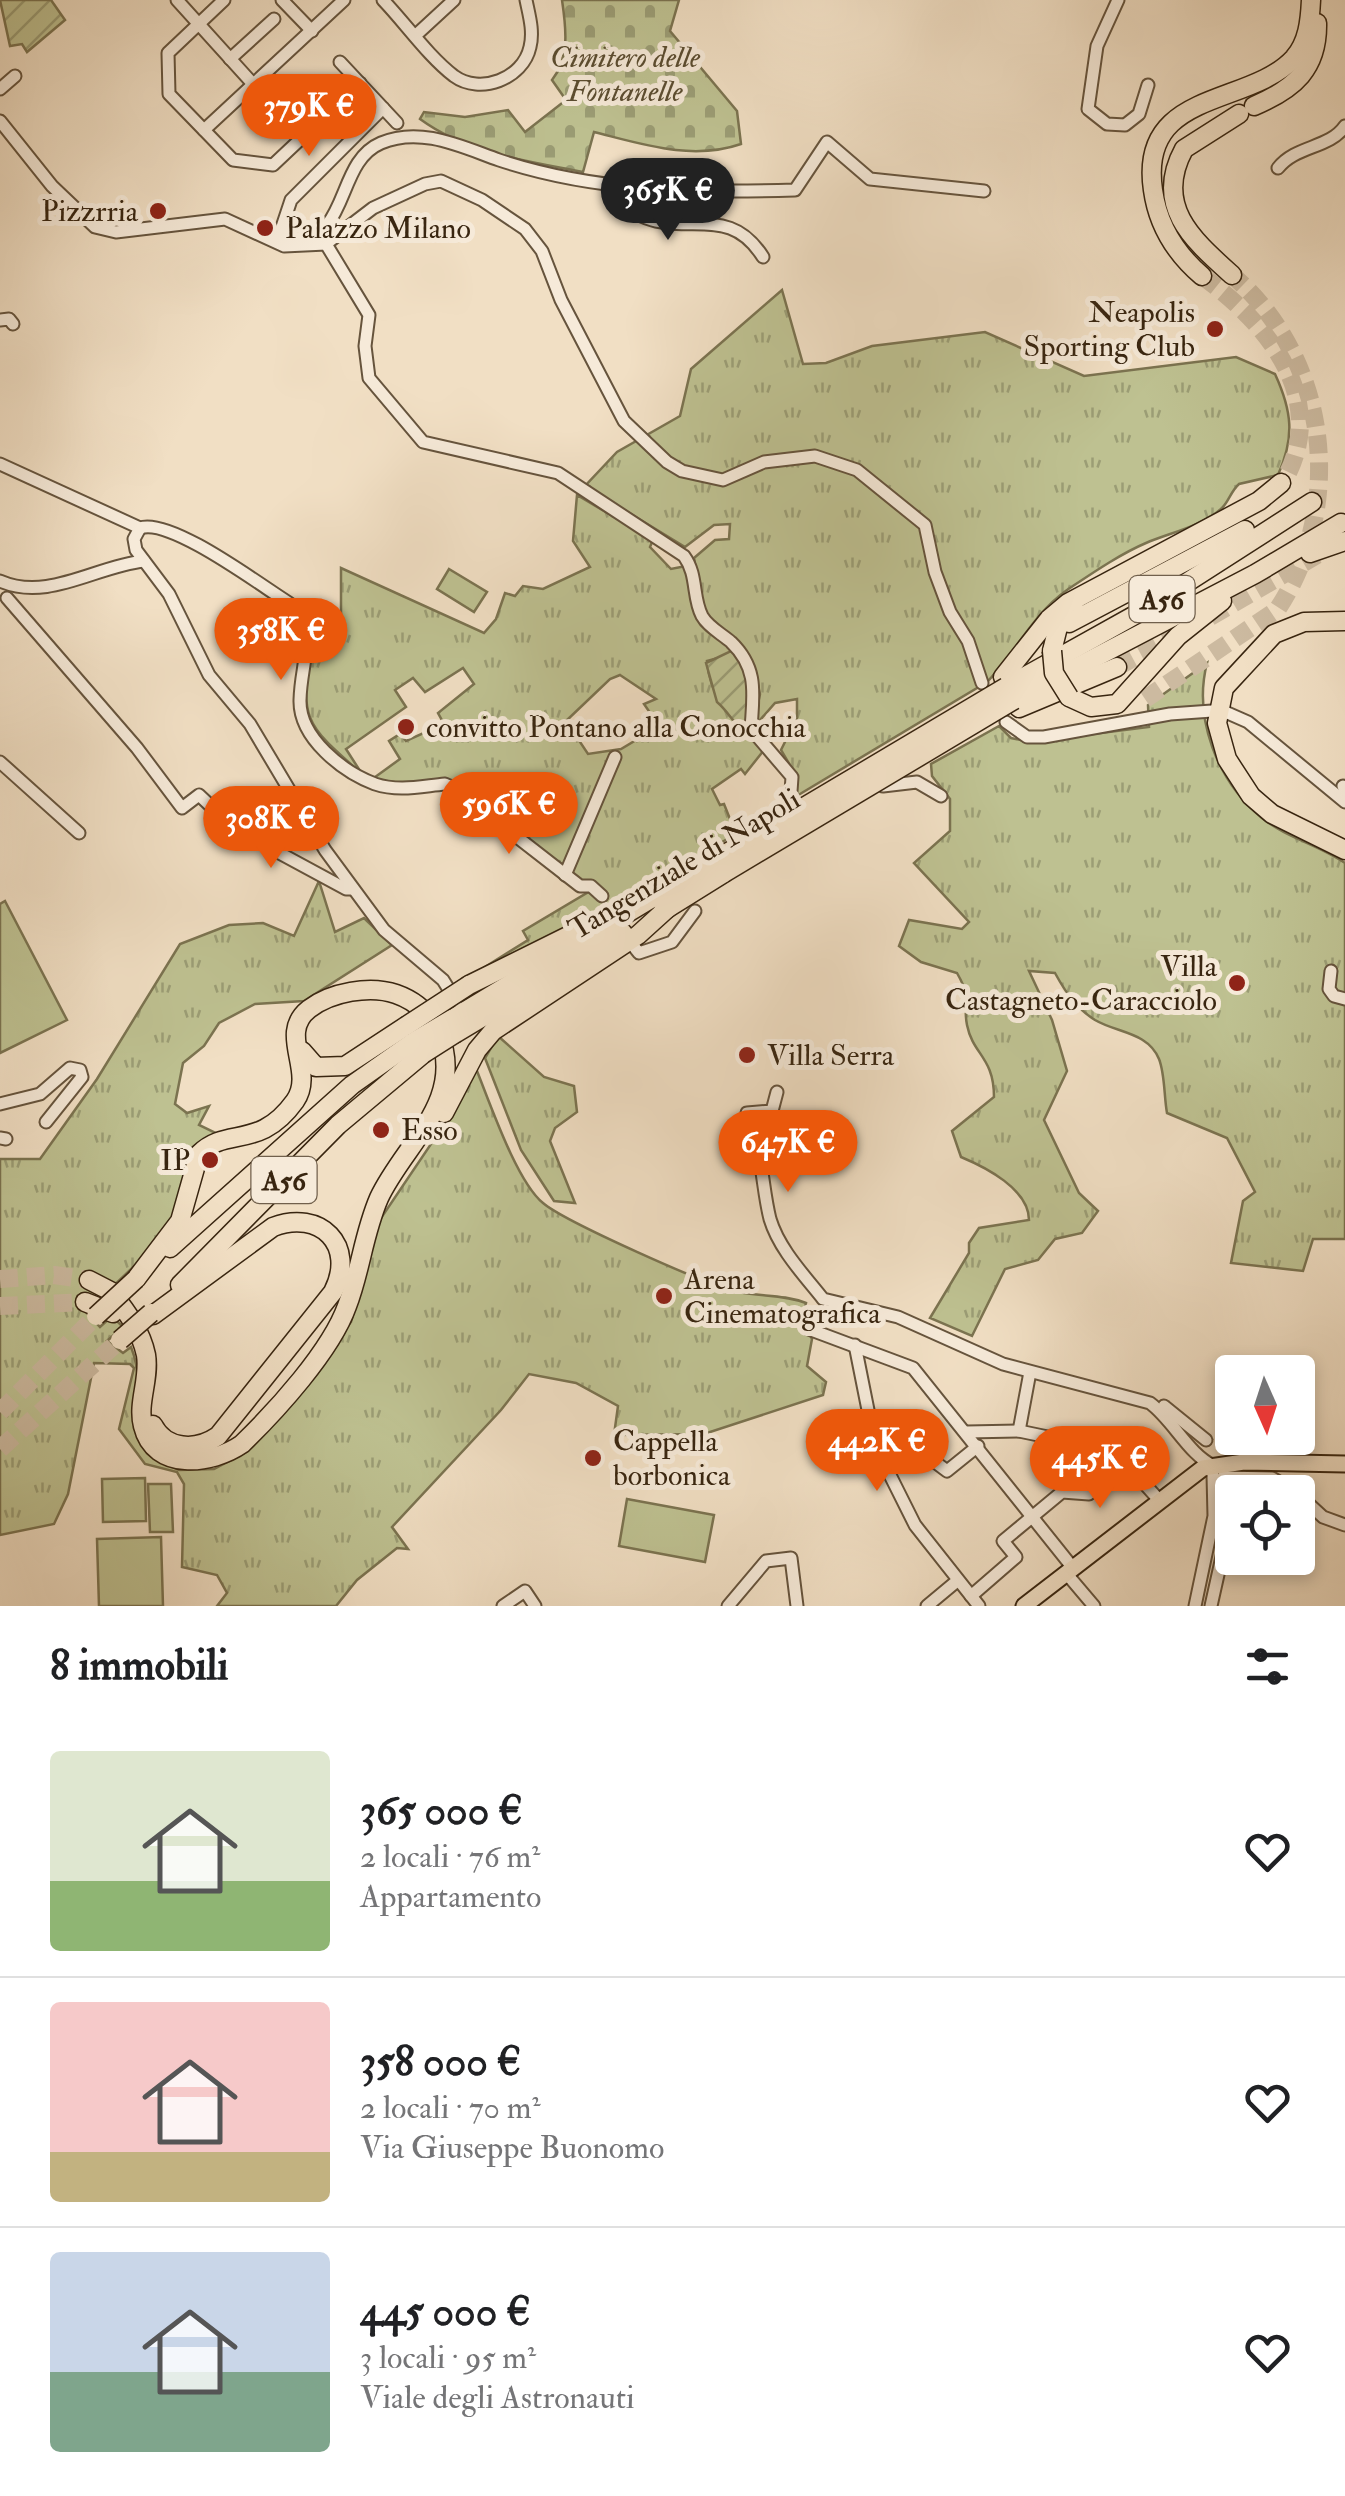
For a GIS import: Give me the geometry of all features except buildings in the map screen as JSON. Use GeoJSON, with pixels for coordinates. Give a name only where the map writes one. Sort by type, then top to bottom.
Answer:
{"type":"FeatureCollection","features":[{"type":"Feature","properties":{"kind":"highway"},"geometry":{"type":"LineString","coordinates":[[1232,275],[1182,226],[1172,188],[1178,160],[1193,139],[1293,88],[1312,59],[1317,25],[1311,0]]}},
{"type":"Feature","properties":{"kind":"highway"},"geometry":{"type":"LineString","coordinates":[[1202,276],[1172,244],[1155,203],[1152,180],[1160,144],[1182,113],[1294,58],[1309,28],[1311,0]]}},
{"type":"Feature","properties":{"kind":"highway"},"geometry":{"type":"LineString","coordinates":[[941,733],[1010,699],[1049,619],[1068,602],[1259,500],[1284,478],[1240,522],[1075,610],[1058,627],[1052,651],[1054,673],[1069,697],[1100,714],[1144,699]]}},
{"type":"Feature","properties":{"kind":"highway","name":"A56"},"geometry":{"type":"LineString","coordinates":[[1010,699],[1311,502],[1263,520],[1078,616],[1062,629],[1052,651]]}},
{"type":"Feature","properties":{"kind":"highway"},"geometry":{"type":"LineString","coordinates":[[1069,697],[1091,707],[1117,704],[1178,636],[1255,574],[1343,532]]}},
{"type":"Feature","properties":{"kind":"highway","name":"A56"},"geometry":{"type":"LineString","coordinates":[[1010,699],[1255,574]]}},
{"type":"Feature","properties":{"kind":"highway"},"geometry":{"type":"LineString","coordinates":[[1345,621],[1304,622],[1274,634],[1224,688],[1218,712],[1227,759],[1251,796],[1272,814],[1345,850]]}},
{"type":"Feature","properties":{"kind":"highway"},"geometry":{"type":"LineString","coordinates":[[941,733],[1010,699],[1117,667]]}},
{"type":"Feature","properties":{"kind":"highway","name":"Tangenziale di Napoli"},"geometry":{"type":"LineString","coordinates":[[144,1400],[141,1364],[131,1333],[111,1312],[91,1309],[136,1279],[352,1085],[414,1041],[670,906],[720,867],[941,733]]}},
{"type":"Feature","properties":{"kind":"highway","name":"Tangenziale di Napoli"},"geometry":{"type":"LineString","coordinates":[[455,1018],[650,898],[720,867]]}},
{"type":"Feature","properties":{"kind":"highway"},"geometry":{"type":"LineString","coordinates":[[289,1352],[341,1299],[370,1204],[430,1109],[440,1071],[428,1026],[412,1008],[395,999],[365,996],[332,1003],[312,1013],[300,1032],[308,1060],[332,1070],[414,1041],[469,985],[650,898]]}},
{"type":"Feature","properties":{"kind":"highway"},"geometry":{"type":"LineString","coordinates":[[362,1240],[440,1120],[486,1037],[638,936],[670,906]]}},
{"type":"Feature","properties":{"kind":"highway"},"geometry":{"type":"LineString","coordinates":[[112,1293],[143,1345],[144,1432],[168,1456],[204,1460],[233,1450],[332,1337],[351,1297],[362,1240],[382,1192],[435,1112],[445,1073],[442,1045],[427,1014],[407,999],[379,991],[328,999],[301,1018],[295,1042],[303,1075],[295,1101],[264,1132],[216,1143],[199,1154],[176,1230],[136,1279]]}},
{"type":"Feature","properties":{"kind":"highway","name":"Tangenziale di Napoli"},"geometry":{"type":"LineString","coordinates":[[152,1314],[358,1105],[414,1041]]}},
{"type":"Feature","properties":{"kind":"highway"},"geometry":{"type":"LineString","coordinates":[[89,1280],[126,1302],[148,1330],[156,1369],[152,1420],[158,1435],[171,1443],[195,1446],[218,1436],[289,1352],[333,1292],[342,1269],[338,1243],[314,1223],[290,1222],[264,1233],[152,1314],[128,1334]]}},
{"type":"Feature","properties":{"kind":"highway"},"geometry":{"type":"LineString","coordinates":[[200,1264],[239,1236]]}},
{"type":"Feature","properties":{"kind":"main road"},"geometry":{"type":"LineString","coordinates":[[1024,1606],[1195,1472],[1224,1472],[1254,1463],[1345,1464]]}},
{"type":"Feature","properties":{"kind":"street"},"geometry":{"type":"LineString","coordinates":[[176,0],[254,84]]}},
{"type":"Feature","properties":{"kind":"street"},"geometry":{"type":"LineString","coordinates":[[224,0],[168,52],[168,94],[234,160],[273,165],[360,83]]}},
{"type":"Feature","properties":{"kind":"street"},"geometry":{"type":"LineString","coordinates":[[282,0],[312,31]]}},
{"type":"Feature","properties":{"kind":"street"},"geometry":{"type":"LineString","coordinates":[[204,130],[344,0]]}},
{"type":"Feature","properties":{"kind":"street"},"geometry":{"type":"LineString","coordinates":[[384,0],[454,76],[490,84],[520,68],[530,49],[526,0]]}},
{"type":"Feature","properties":{"kind":"street"},"geometry":{"type":"LineString","coordinates":[[416,35],[454,0]]}},
{"type":"Feature","properties":{"kind":"street"},"geometry":{"type":"LineString","coordinates":[[1118,0],[1097,46],[1088,109],[1107,124],[1125,125],[1139,114],[1148,85]]}},
{"type":"Feature","properties":{"kind":"street"},"geometry":{"type":"LineString","coordinates":[[230,59],[274,19]]}},
{"type":"Feature","properties":{"kind":"street"},"geometry":{"type":"LineString","coordinates":[[340,62],[398,123]]}},
{"type":"Feature","properties":{"kind":"street"},"geometry":{"type":"LineString","coordinates":[[0,89],[15,76]]}},
{"type":"Feature","properties":{"kind":"street"},"geometry":{"type":"LineString","coordinates":[[277,242],[291,200],[383,108]]}},
{"type":"Feature","properties":{"kind":"street"},"geometry":{"type":"LineString","coordinates":[[0,121],[52,186],[95,227],[116,232],[226,219],[277,242],[301,246],[326,244],[373,208],[441,181],[510,218],[542,251],[560,300],[624,421],[656,455],[682,471],[723,480],[764,462],[815,456],[857,470],[925,525],[935,572],[950,612],[972,651],[982,683]]}},
{"type":"Feature","properties":{"kind":"street"},"geometry":{"type":"LineString","coordinates":[[1278,168],[1286,158],[1330,140],[1345,126]]}},
{"type":"Feature","properties":{"kind":"street"},"geometry":{"type":"LineString","coordinates":[[301,246],[328,224],[351,175],[383,142],[443,139],[503,161],[612,186],[728,192],[794,190],[826,142],[870,179],[984,190]]}},
{"type":"Feature","properties":{"kind":"street"},"geometry":{"type":"LineString","coordinates":[[612,186],[625,199],[626,209],[653,220],[715,223],[733,229],[751,238],[763,258]]}},
{"type":"Feature","properties":{"kind":"street"},"geometry":{"type":"LineString","coordinates":[[326,244],[369,315],[365,346],[369,378],[423,442],[558,473],[684,556],[696,577],[700,612],[733,644],[754,679],[756,696],[751,729],[792,777],[788,814],[792,824],[813,826],[878,788],[900,780],[916,782],[940,796]]}},
{"type":"Feature","properties":{"kind":"street"},"geometry":{"type":"LineString","coordinates":[[0,464],[140,528]]}},
{"type":"Feature","properties":{"kind":"street"},"geometry":{"type":"LineString","coordinates":[[455,1018],[442,980],[384,930],[284,787],[250,724],[209,675],[169,594],[144,561],[134,538],[140,528],[148,525],[173,531],[289,603],[301,619],[308,639],[300,704],[306,724],[322,749],[374,783],[424,789],[445,784],[454,788],[565,875],[602,896]]}},
{"type":"Feature","properties":{"kind":"street"},"geometry":{"type":"LineString","coordinates":[[0,581],[27,589],[47,588],[121,563],[144,561]]}},
{"type":"Feature","properties":{"kind":"street"},"geometry":{"type":"LineString","coordinates":[[6,598],[126,735],[182,808],[199,795],[235,829],[346,890],[354,889]]}},
{"type":"Feature","properties":{"kind":"street"},"geometry":{"type":"LineString","coordinates":[[1010,699],[1027,737],[1170,714],[1218,711],[1248,722],[1345,802]]}},
{"type":"Feature","properties":{"kind":"street"},"geometry":{"type":"LineString","coordinates":[[565,875],[615,757]]}},
{"type":"Feature","properties":{"kind":"street"},"geometry":{"type":"LineString","coordinates":[[0,762],[79,833]]}},
{"type":"Feature","properties":{"kind":"street"},"geometry":{"type":"LineString","coordinates":[[635,948],[638,954],[672,942],[695,912]]}},
{"type":"Feature","properties":{"kind":"street"},"geometry":{"type":"LineString","coordinates":[[1331,971],[1329,989],[1334,996],[1345,999]]}},
{"type":"Feature","properties":{"kind":"street"},"geometry":{"type":"LineString","coordinates":[[0,1104],[40,1094],[70,1068],[80,1070],[82,1077],[76,1090],[46,1122]]}},
{"type":"Feature","properties":{"kind":"street"},"geometry":{"type":"LineString","coordinates":[[777,1092],[772,1111],[745,1116],[762,1152],[771,1222],[782,1245],[822,1300],[898,1316],[1030,1372],[1114,1390],[1150,1403],[1181,1417],[1206,1440]]}},
{"type":"Feature","properties":{"kind":"street"},"geometry":{"type":"LineString","coordinates":[[806,1328],[913,1368],[1033,1516],[1094,1606]]}},
{"type":"Feature","properties":{"kind":"street"},"geometry":{"type":"LineString","coordinates":[[855,1344],[868,1422],[889,1470],[915,1524],[975,1601],[1016,1557],[1003,1542],[1062,1492],[1089,1494],[1122,1460]]}},
{"type":"Feature","properties":{"kind":"street"},"geometry":{"type":"LineString","coordinates":[[858,1360],[869,1350]]}},
{"type":"Feature","properties":{"kind":"street"},"geometry":{"type":"LineString","coordinates":[[1019,1431],[1030,1372]]}},
{"type":"Feature","properties":{"kind":"street"},"geometry":{"type":"LineString","coordinates":[[1150,1403],[1168,1417],[1204,1462],[1224,1472],[1248,1475]]}},
{"type":"Feature","properties":{"kind":"street"},"geometry":{"type":"LineString","coordinates":[[967,1432],[1019,1431],[1104,1447],[1122,1460],[1159,1500]]}},
{"type":"Feature","properties":{"kind":"street"},"geometry":{"type":"LineString","coordinates":[[889,1470],[923,1454],[947,1471],[978,1446]]}},
{"type":"Feature","properties":{"kind":"street"},"geometry":{"type":"LineString","coordinates":[[1194,1606],[1224,1472]]}},
{"type":"Feature","properties":{"kind":"street"},"geometry":{"type":"LineString","coordinates":[[1315,1511],[1345,1526]]}},
{"type":"Feature","properties":{"kind":"street"},"geometry":{"type":"LineString","coordinates":[[728,1606],[766,1561],[790,1558],[797,1606]]}},
{"type":"Feature","properties":{"kind":"street"},"geometry":{"type":"LineString","coordinates":[[1211,1606],[1218,1575]]}},
{"type":"Feature","properties":{"kind":"street"},"geometry":{"type":"LineString","coordinates":[[927,1606],[957,1581]]}},
{"type":"Feature","properties":{"kind":"street"},"geometry":{"type":"LineString","coordinates":[[502,1606],[525,1591],[535,1606]]}},
{"type":"Feature","properties":{"kind":"green space"},"geometry":{"type":"Polygon","coordinates":[[[0,0],[51,0],[65,20],[27,52],[22,44],[10,46],[0,0]]]}},
{"type":"Feature","properties":{"kind":"green space","name":"Cimitero delle Fontanelle"},"geometry":{"type":"Polygon","coordinates":[[[562,0],[679,0],[670,31],[737,111],[741,144],[686,151],[594,132],[583,172],[478,148],[420,119],[424,112],[465,117],[508,110],[525,132],[566,100],[552,80],[564,52],[562,0]]]}},
{"type":"Feature","properties":{"kind":"green space"},"geometry":{"type":"Polygon","coordinates":[[[782,290],[803,364],[826,363],[872,346],[985,332],[1084,376],[1236,357],[1275,374],[1289,424],[1283,461],[1278,475],[1239,484],[1222,508],[1205,520],[1136,548],[1067,590],[1044,611],[987,682],[795,797],[797,777],[781,750],[797,718],[797,699],[775,703],[753,728],[760,694],[757,682],[703,611],[694,558],[715,540],[729,539],[730,524],[714,525],[685,547],[585,486],[617,452],[680,416],[691,369],[782,290]]]}},
{"type":"Feature","properties":{"kind":"green space"},"geometry":{"type":"Polygon","coordinates":[[[577,495],[653,540],[650,547],[671,569],[686,566],[698,613],[733,650],[730,655],[707,661],[713,689],[726,711],[764,750],[745,774],[741,769],[712,789],[720,805],[724,804],[736,834],[573,927],[477,972],[528,940],[523,931],[590,891],[570,874],[578,832],[563,869],[445,778],[418,784],[371,780],[400,759],[389,741],[400,734],[406,741],[444,724],[438,713],[474,684],[463,668],[425,692],[413,678],[395,690],[406,707],[346,749],[362,774],[328,743],[310,718],[306,688],[312,642],[341,623],[341,568],[484,633],[496,619],[505,593],[515,596],[523,586],[543,589],[590,567],[573,541],[577,495]],[[620,675],[610,679],[566,721],[588,754],[621,749],[651,731],[646,721],[653,717],[644,704],[656,699],[620,675]]]}},
{"type":"Feature","properties":{"kind":"green space"},"geometry":{"type":"Polygon","coordinates":[[[449,569],[487,592],[474,612],[437,589],[449,569]]]}},
{"type":"Feature","properties":{"kind":"green space"},"geometry":{"type":"Polygon","coordinates":[[[733,650],[750,677],[749,735],[717,702],[706,663],[733,650]]]}},
{"type":"Feature","properties":{"kind":"green space"},"geometry":{"type":"Polygon","coordinates":[[[1207,663],[1203,684],[1206,726],[1232,786],[1272,825],[1345,863],[1345,1239],[1313,1239],[1303,1271],[1231,1263],[1243,1201],[1255,1192],[1227,1138],[1167,1113],[1161,1065],[1147,1043],[1088,1015],[1055,973],[1029,971],[1052,1020],[1067,1071],[1044,1120],[1079,1193],[1098,1211],[1082,1233],[1055,1239],[1038,1260],[1005,1269],[972,1336],[930,1318],[969,1253],[969,1243],[979,1228],[1029,1220],[1022,1198],[1014,1189],[961,1157],[952,1131],[994,1097],[991,1073],[967,1025],[962,983],[957,973],[921,962],[899,946],[909,920],[962,929],[969,922],[914,863],[950,831],[950,799],[932,776],[931,764],[999,726],[1011,738],[1030,742],[1149,727],[1148,705],[1207,663]]]}},
{"type":"Feature","properties":{"kind":"green space"},"geometry":{"type":"Polygon","coordinates":[[[319,881],[335,932],[364,918],[392,945],[304,1001],[255,1004],[219,1023],[204,1046],[183,1063],[175,1104],[187,1113],[209,1106],[199,1125],[222,1136],[208,1141],[171,1231],[86,1312],[100,1327],[112,1316],[123,1327],[107,1341],[123,1353],[131,1347],[138,1377],[134,1428],[154,1458],[179,1470],[214,1469],[248,1451],[351,1322],[375,1227],[454,1110],[475,1066],[513,1159],[543,1203],[607,1238],[699,1279],[739,1292],[806,1303],[802,1319],[812,1339],[807,1366],[826,1382],[823,1395],[704,1434],[614,1435],[618,1406],[576,1383],[529,1374],[501,1410],[392,1527],[408,1549],[397,1548],[357,1580],[336,1606],[217,1606],[227,1593],[217,1575],[182,1567],[184,1484],[177,1472],[145,1464],[119,1429],[134,1368],[130,1364],[94,1363],[68,1494],[54,1524],[0,1535],[0,1159],[40,1159],[97,1079],[180,944],[229,925],[263,923],[294,936],[319,881]]]}},
{"type":"Feature","properties":{"kind":"green space"},"geometry":{"type":"Polygon","coordinates":[[[5,901],[67,1020],[0,1053],[0,904],[5,901]]]}},
{"type":"Feature","properties":{"kind":"green space"},"geometry":{"type":"Polygon","coordinates":[[[498,1036],[544,1077],[574,1086],[577,1112],[555,1128],[550,1141],[575,1203],[554,1201],[521,1150],[485,1058],[498,1036]]]}},
{"type":"Feature","properties":{"kind":"green space"},"geometry":{"type":"Polygon","coordinates":[[[145,1478],[146,1521],[103,1522],[102,1479],[145,1478]]]}},
{"type":"Feature","properties":{"kind":"green space"},"geometry":{"type":"Polygon","coordinates":[[[148,1484],[171,1484],[173,1532],[150,1532],[148,1484]]]}},
{"type":"Feature","properties":{"kind":"green space"},"geometry":{"type":"Polygon","coordinates":[[[627,1499],[714,1515],[705,1562],[619,1546],[627,1499]]]}},
{"type":"Feature","properties":{"kind":"green space"},"geometry":{"type":"Polygon","coordinates":[[[161,1537],[163,1606],[99,1606],[97,1539],[161,1537]]]}},
{"type":"Feature","properties":{"kind":"tunnel"},"geometry":{"type":"LineString","coordinates":[[1145,699],[1277,610],[1299,570],[1313,527],[1319,482],[1317,436],[1308,391],[1290,349],[1265,310],[1232,275]]}},
{"type":"Feature","properties":{"kind":"tunnel"},"geometry":{"type":"LineString","coordinates":[[1202,276],[1247,315],[1283,362],[1300,416],[1298,445],[1287,475]]}},
{"type":"Feature","properties":{"kind":"tunnel"},"geometry":{"type":"LineString","coordinates":[[1210,617],[1317,555]]}},
{"type":"Feature","properties":{"kind":"tunnel"},"geometry":{"type":"LineString","coordinates":[[1117,667],[1178,634]]}},
{"type":"Feature","properties":{"kind":"tunnel"},"geometry":{"type":"LineString","coordinates":[[0,1279],[54,1275],[89,1280]]}},
{"type":"Feature","properties":{"kind":"tunnel"},"geometry":{"type":"LineString","coordinates":[[0,1306],[85,1302]]}},
{"type":"Feature","properties":{"kind":"tunnel"},"geometry":{"type":"LineString","coordinates":[[0,1412],[96,1316]]}},
{"type":"Feature","properties":{"kind":"tunnel"},"geometry":{"type":"LineString","coordinates":[[0,1449],[120,1340]]}},
{"type":"Feature","properties":{"kind":"place","name":"Pizzrria"},"geometry":{"type":"Point","coordinates":[158,211]}},
{"type":"Feature","properties":{"kind":"place","name":"Palazzo Milano"},"geometry":{"type":"Point","coordinates":[265,228]}},
{"type":"Feature","properties":{"kind":"place","name":"Neapolis Sporting Club"},"geometry":{"type":"Point","coordinates":[1215,329]}},
{"type":"Feature","properties":{"kind":"place","name":"convitto Pontano alla Conocchia"},"geometry":{"type":"Point","coordinates":[406,727]}},
{"type":"Feature","properties":{"kind":"place","name":"Villa Castagneto-Caracciolo"},"geometry":{"type":"Point","coordinates":[1237,983]}},
{"type":"Feature","properties":{"kind":"place","name":"Villa Serra"},"geometry":{"type":"Point","coordinates":[747,1055]}},
{"type":"Feature","properties":{"kind":"place","name":"Esso"},"geometry":{"type":"Point","coordinates":[381,1130]}},
{"type":"Feature","properties":{"kind":"place","name":"IP"},"geometry":{"type":"Point","coordinates":[210,1160]}},
{"type":"Feature","properties":{"kind":"place","name":"Arena Cinematografica"},"geometry":{"type":"Point","coordinates":[664,1296]}},
{"type":"Feature","properties":{"kind":"place","name":"Cappella borbonica"},"geometry":{"type":"Point","coordinates":[593,1458]}}]}
